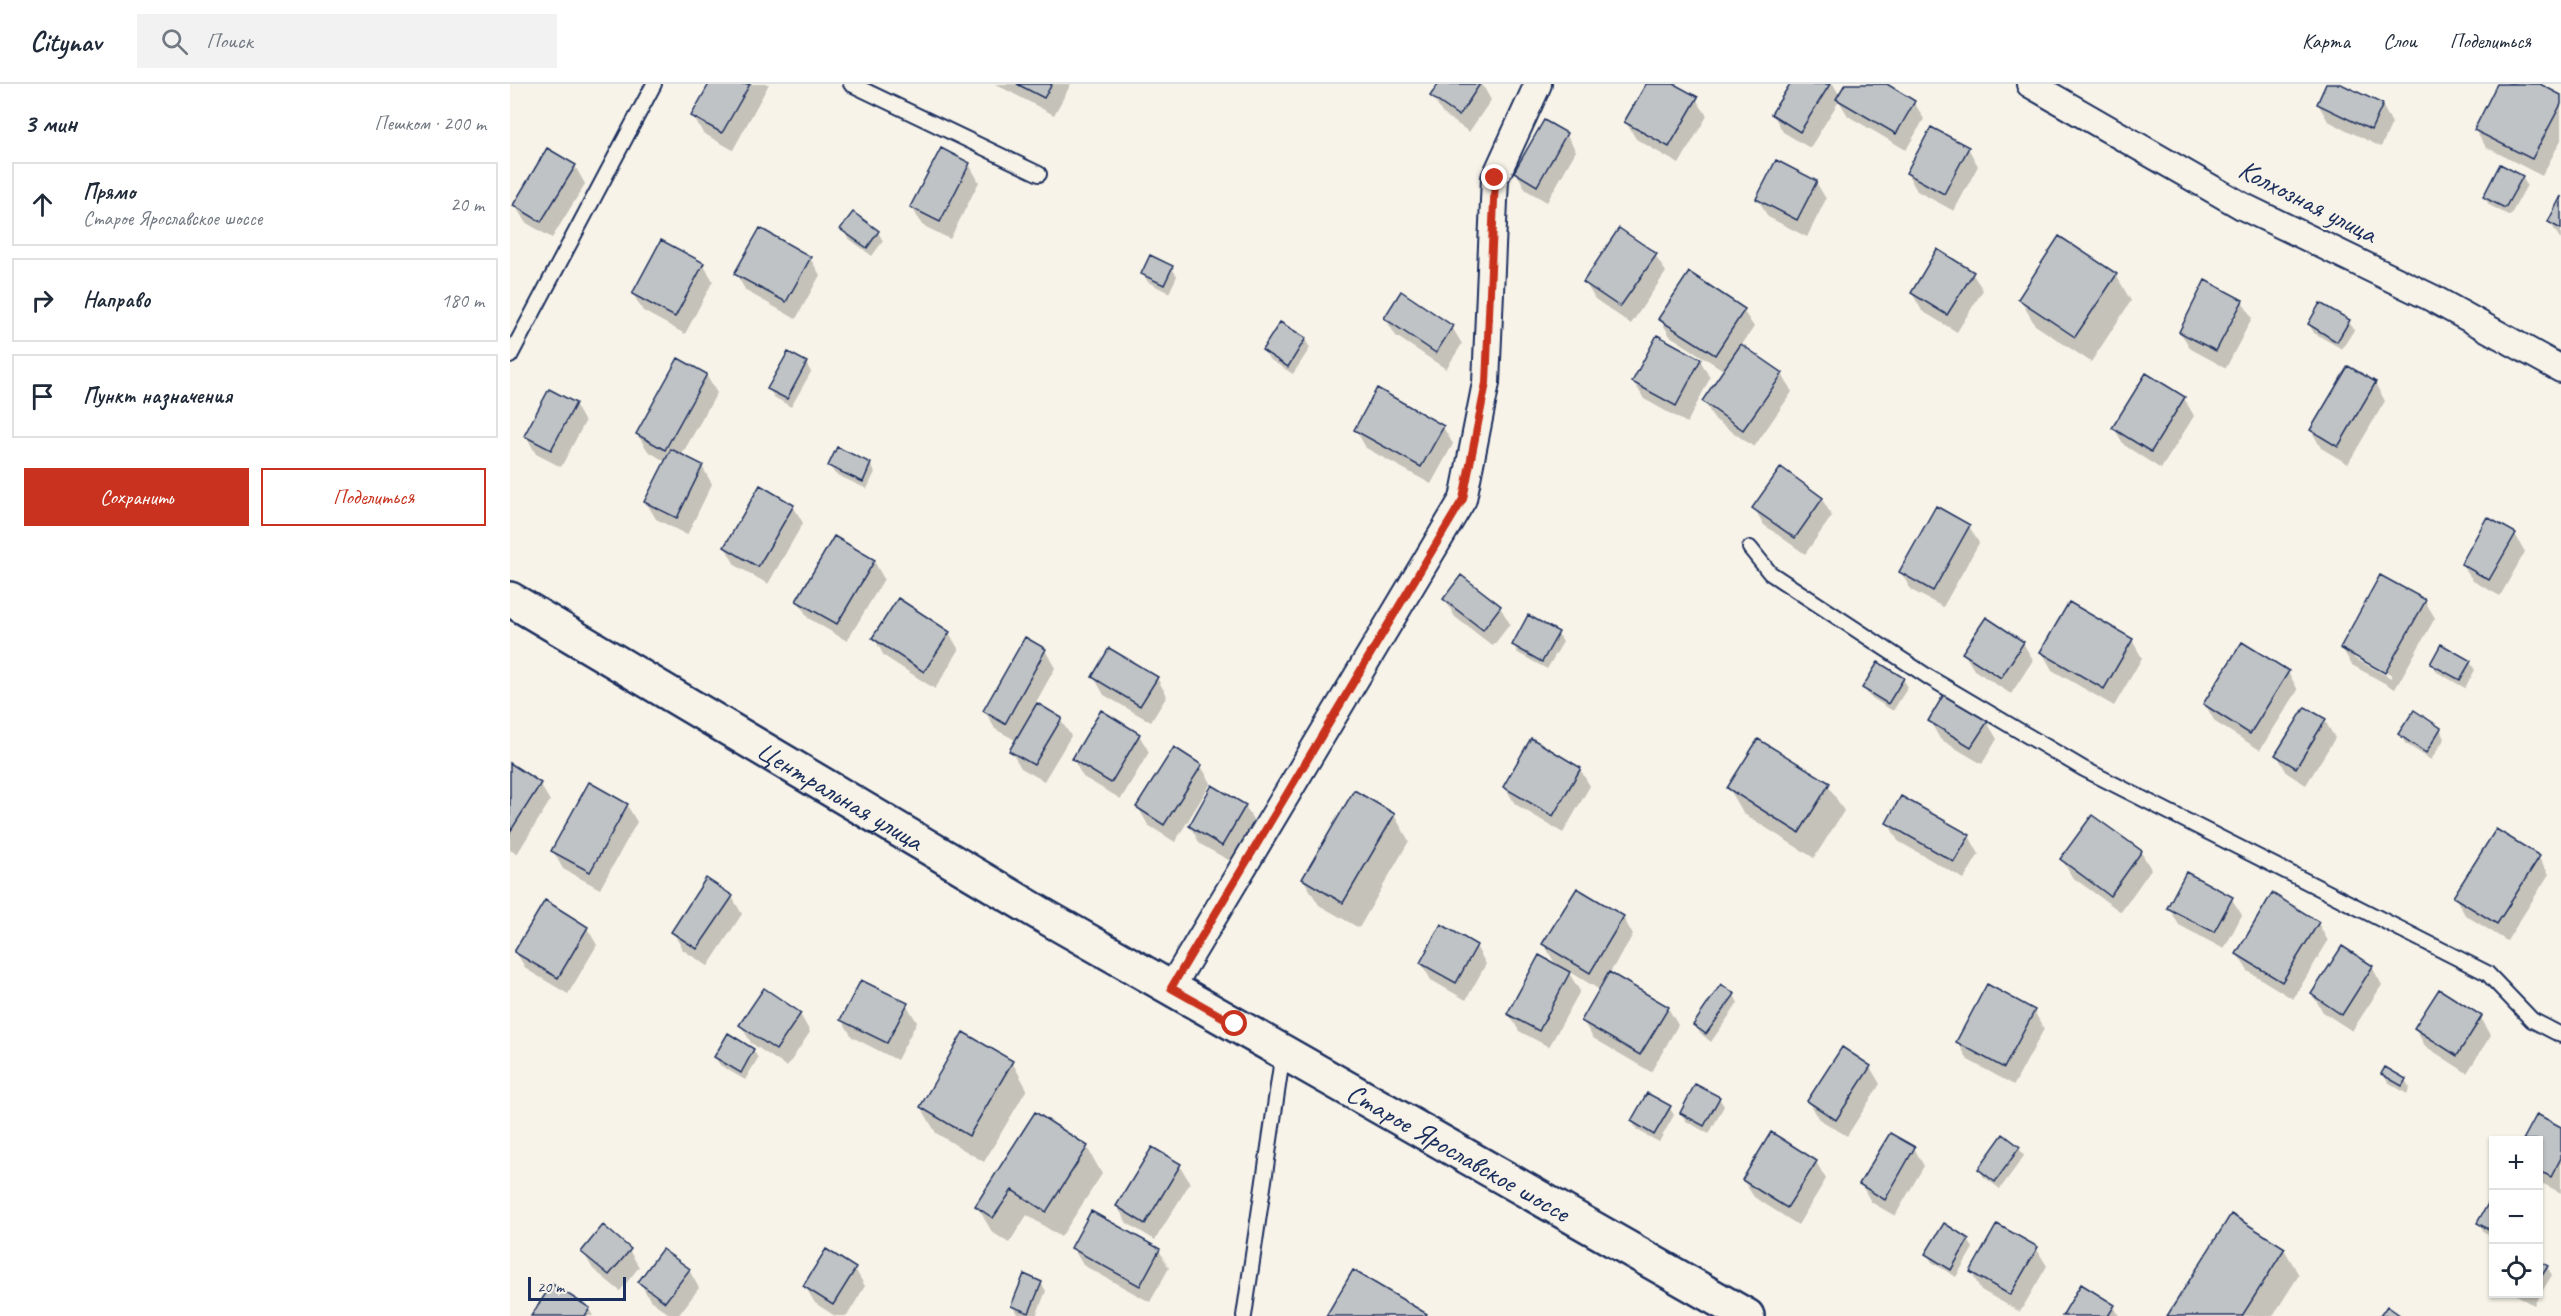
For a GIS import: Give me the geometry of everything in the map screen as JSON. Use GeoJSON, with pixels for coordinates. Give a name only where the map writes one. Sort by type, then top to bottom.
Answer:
{"type":"FeatureCollection","features":[{"type":"Feature","properties":{"kind":"main road","name":"Центральная улица"},"geometry":{"type":"LineString","coordinates":[[510,599],[1171,988]]}},
{"type":"Feature","properties":{"kind":"main road","name":"Старое Ярославское шоссе"},"geometry":{"type":"LineString","coordinates":[[1171,988],[1747,1316]]}},
{"type":"Feature","properties":{"kind":"street"},"geometry":{"type":"LineString","coordinates":[[1171,988],[1463,499],[1486,383],[1495,178],[1538,84]]}},
{"type":"Feature","properties":{"kind":"street","name":"Колхозная улица"},"geometry":{"type":"LineString","coordinates":[[2030,84],[2242,206],[2432,298],[2561,369]]}},
{"type":"Feature","properties":{"kind":"lane"},"geometry":{"type":"LineString","coordinates":[[510,356],[654,84]]}},
{"type":"Feature","properties":{"kind":"lane"},"geometry":{"type":"LineString","coordinates":[[851,84],[1039,174]]}},
{"type":"Feature","properties":{"kind":"lane"},"geometry":{"type":"LineString","coordinates":[[1750,548],[1770,573],[1930,678],[2084,769],[2487,973],[2532,1020],[2561,1035]]}},
{"type":"Feature","properties":{"kind":"lane"},"geometry":{"type":"LineString","coordinates":[[1244,1316],[1283,1052]]}},
{"type":"Feature","properties":{"kind":"building"},"geometry":{"type":"Polygon","coordinates":[[[709,84],[750,84],[722,133],[691,116],[709,84]]]}},
{"type":"Feature","properties":{"kind":"building"},"geometry":{"type":"Polygon","coordinates":[[[1017,84],[1052,84],[1044,98],[1017,84]]]}},
{"type":"Feature","properties":{"kind":"building"},"geometry":{"type":"Polygon","coordinates":[[[1438,84],[1480,84],[1459,116],[1430,96],[1438,84]]]}},
{"type":"Feature","properties":{"kind":"building"},"geometry":{"type":"Polygon","coordinates":[[[1646,84],[1674,84],[1698,97],[1669,147],[1624,122],[1646,84]]]}},
{"type":"Feature","properties":{"kind":"building"},"geometry":{"type":"Polygon","coordinates":[[[1790,84],[1830,84],[1800,132],[1771,114],[1790,84]]]}},
{"type":"Feature","properties":{"kind":"building"},"geometry":{"type":"Polygon","coordinates":[[[1845,84],[1887,84],[1915,101],[1896,134],[1836,99],[1845,84]]]}},
{"type":"Feature","properties":{"kind":"building"},"geometry":{"type":"Polygon","coordinates":[[[2326,84],[2341,84],[2383,104],[2371,130],[2317,104],[2326,84]]]}},
{"type":"Feature","properties":{"kind":"building"},"geometry":{"type":"Polygon","coordinates":[[[2497,84],[2540,84],[2561,95],[2561,104],[2532,159],[2474,130],[2497,84]]]}},
{"type":"Feature","properties":{"kind":"building"},"geometry":{"type":"Polygon","coordinates":[[[1544,120],[1567,133],[1537,186],[1514,172],[1544,120]]]}},
{"type":"Feature","properties":{"kind":"building"},"geometry":{"type":"Polygon","coordinates":[[[1931,127],[1969,147],[1944,194],[1906,173],[1931,127]]]}},
{"type":"Feature","properties":{"kind":"building"},"geometry":{"type":"Polygon","coordinates":[[[547,148],[576,165],[541,222],[513,205],[547,148]]]}},
{"type":"Feature","properties":{"kind":"building"},"geometry":{"type":"Polygon","coordinates":[[[941,148],[970,163],[940,222],[910,207],[941,148]]]}},
{"type":"Feature","properties":{"kind":"building"},"geometry":{"type":"Polygon","coordinates":[[[1776,160],[1817,181],[1797,220],[1756,199],[1776,160]]]}},
{"type":"Feature","properties":{"kind":"building"},"geometry":{"type":"Polygon","coordinates":[[[2500,164],[2523,176],[2505,208],[2483,197],[2500,164]]]}},
{"type":"Feature","properties":{"kind":"building"},"geometry":{"type":"Polygon","coordinates":[[[2561,196],[2561,229],[2548,222],[2561,196]]]}},
{"type":"Feature","properties":{"kind":"building"},"geometry":{"type":"Polygon","coordinates":[[[853,212],[879,231],[867,248],[840,229],[853,212]]]}},
{"type":"Feature","properties":{"kind":"building"},"geometry":{"type":"Polygon","coordinates":[[[760,228],[811,257],[786,302],[734,274],[760,228]]]}},
{"type":"Feature","properties":{"kind":"building"},"geometry":{"type":"Polygon","coordinates":[[[1619,228],[1657,254],[1620,307],[1583,282],[1619,228]]]}},
{"type":"Feature","properties":{"kind":"building"},"geometry":{"type":"Polygon","coordinates":[[[2059,236],[2117,274],[2075,337],[2018,299],[2059,236]]]}},
{"type":"Feature","properties":{"kind":"building"},"geometry":{"type":"Polygon","coordinates":[[[661,240],[704,263],[675,317],[632,294],[661,240]]]}},
{"type":"Feature","properties":{"kind":"building"},"geometry":{"type":"Polygon","coordinates":[[[1937,249],[1974,272],[1947,315],[1911,293],[1937,249]]]}},
{"type":"Feature","properties":{"kind":"building"},"geometry":{"type":"Polygon","coordinates":[[[1150,255],[1173,266],[1164,285],[1141,274],[1150,255]]]}},
{"type":"Feature","properties":{"kind":"building"},"geometry":{"type":"Polygon","coordinates":[[[1689,272],[1745,309],[1715,355],[1658,319],[1689,272]]]}},
{"type":"Feature","properties":{"kind":"building"},"geometry":{"type":"Polygon","coordinates":[[[2205,280],[2243,300],[2216,351],[2179,332],[2205,280]]]}},
{"type":"Feature","properties":{"kind":"building"},"geometry":{"type":"Polygon","coordinates":[[[1401,291],[1453,326],[1436,353],[1384,318],[1401,291]]]}},
{"type":"Feature","properties":{"kind":"building"},"geometry":{"type":"Polygon","coordinates":[[[2320,303],[2350,320],[2337,342],[2308,324],[2320,303]]]}},
{"type":"Feature","properties":{"kind":"building"},"geometry":{"type":"Polygon","coordinates":[[[1280,322],[1306,338],[1288,367],[1262,350],[1280,322]]]}},
{"type":"Feature","properties":{"kind":"building"},"geometry":{"type":"Polygon","coordinates":[[[1657,335],[1701,359],[1676,406],[1632,382],[1657,335]]]}},
{"type":"Feature","properties":{"kind":"building"},"geometry":{"type":"Polygon","coordinates":[[[1741,344],[1783,373],[1743,430],[1702,401],[1741,344]]]}},
{"type":"Feature","properties":{"kind":"building"},"geometry":{"type":"Polygon","coordinates":[[[788,352],[807,362],[787,399],[767,389],[788,352]]]}},
{"type":"Feature","properties":{"kind":"building"},"geometry":{"type":"Polygon","coordinates":[[[678,358],[707,374],[665,450],[636,434],[678,358]]]}},
{"type":"Feature","properties":{"kind":"building"},"geometry":{"type":"Polygon","coordinates":[[[2348,366],[2376,382],[2338,447],[2310,430],[2348,366]]]}},
{"type":"Feature","properties":{"kind":"building"},"geometry":{"type":"Polygon","coordinates":[[[2146,373],[2185,397],[2151,452],[2112,428],[2146,373]]]}},
{"type":"Feature","properties":{"kind":"building"},"geometry":{"type":"Polygon","coordinates":[[[1377,388],[1444,426],[1421,467],[1354,430],[1377,388]]]}},
{"type":"Feature","properties":{"kind":"building"},"geometry":{"type":"Polygon","coordinates":[[[549,389],[576,403],[551,450],[524,436],[549,389]]]}},
{"type":"Feature","properties":{"kind":"building"},"geometry":{"type":"Polygon","coordinates":[[[837,447],[871,463],[863,482],[828,466],[837,447]]]}},
{"type":"Feature","properties":{"kind":"building"},"geometry":{"type":"Polygon","coordinates":[[[671,449],[703,465],[677,518],[644,502],[671,449]]]}},
{"type":"Feature","properties":{"kind":"building"},"geometry":{"type":"Polygon","coordinates":[[[1781,467],[1823,498],[1795,538],[1752,508],[1781,467]]]}},
{"type":"Feature","properties":{"kind":"building"},"geometry":{"type":"Polygon","coordinates":[[[760,485],[794,505],[758,567],[724,547],[760,485]]]}},
{"type":"Feature","properties":{"kind":"building"},"geometry":{"type":"Polygon","coordinates":[[[1936,506],[1970,525],[1933,591],[1899,572],[1936,506]]]}},
{"type":"Feature","properties":{"kind":"building"},"geometry":{"type":"Polygon","coordinates":[[[2487,517],[2516,533],[2489,580],[2461,564],[2487,517]]]}},
{"type":"Feature","properties":{"kind":"building"},"geometry":{"type":"Polygon","coordinates":[[[834,536],[875,560],[837,624],[796,601],[834,536]]]}},
{"type":"Feature","properties":{"kind":"building"},"geometry":{"type":"Polygon","coordinates":[[[1461,575],[1501,606],[1483,630],[1443,599],[1461,575]]]}},
{"type":"Feature","properties":{"kind":"building"},"geometry":{"type":"Polygon","coordinates":[[[2380,575],[2426,600],[2385,673],[2340,648],[2380,575]]]}},
{"type":"Feature","properties":{"kind":"building"},"geometry":{"type":"Polygon","coordinates":[[[898,598],[950,632],[924,672],[872,638],[898,598]]]}},
{"type":"Feature","properties":{"kind":"building"},"geometry":{"type":"Polygon","coordinates":[[[2069,602],[2133,639],[2104,689],[2040,652],[2069,602]]]}},
{"type":"Feature","properties":{"kind":"building"},"geometry":{"type":"Polygon","coordinates":[[[1528,615],[1559,632],[1542,662],[1512,645],[1528,615]]]}},
{"type":"Feature","properties":{"kind":"building"},"geometry":{"type":"Polygon","coordinates":[[[1986,617],[2024,642],[2001,678],[1962,653],[1986,617]]]}},
{"type":"Feature","properties":{"kind":"building"},"geometry":{"type":"Polygon","coordinates":[[[1025,637],[1046,649],[1005,724],[983,711],[1025,637]]]}},
{"type":"Feature","properties":{"kind":"building"},"geometry":{"type":"Polygon","coordinates":[[[2242,642],[2289,671],[2250,734],[2203,704],[2242,642]]]}},
{"type":"Feature","properties":{"kind":"building"},"geometry":{"type":"Polygon","coordinates":[[[2441,644],[2471,661],[2460,680],[2430,664],[2441,644]]]}},
{"type":"Feature","properties":{"kind":"building"},"geometry":{"type":"Polygon","coordinates":[[[1109,648],[1158,677],[1140,706],[1092,677],[1109,648]]]}},
{"type":"Feature","properties":{"kind":"building"},"geometry":{"type":"Polygon","coordinates":[[[1878,662],[1904,678],[1888,704],[1862,688],[1878,662]]]}},
{"type":"Feature","properties":{"kind":"building"},"geometry":{"type":"Polygon","coordinates":[[[1944,694],[1988,721],[1971,747],[1928,721],[1944,694]]]}},
{"type":"Feature","properties":{"kind":"building"},"geometry":{"type":"Polygon","coordinates":[[[1037,703],[1062,718],[1034,765],[1009,751],[1037,703]]]}},
{"type":"Feature","properties":{"kind":"building"},"geometry":{"type":"Polygon","coordinates":[[[2305,707],[2326,719],[2296,768],[2275,755],[2305,707]]]}},
{"type":"Feature","properties":{"kind":"building"},"geometry":{"type":"Polygon","coordinates":[[[1101,710],[1140,734],[1111,783],[1072,759],[1101,710]]]}},
{"type":"Feature","properties":{"kind":"building"},"geometry":{"type":"Polygon","coordinates":[[[2414,710],[2441,728],[2426,753],[2398,734],[2414,710]]]}},
{"type":"Feature","properties":{"kind":"building"},"geometry":{"type":"Polygon","coordinates":[[[1531,738],[1581,768],[1553,816],[1503,787],[1531,738]]]}},
{"type":"Feature","properties":{"kind":"building"},"geometry":{"type":"Polygon","coordinates":[[[1758,739],[1830,783],[1799,833],[1727,788],[1758,739]]]}},
{"type":"Feature","properties":{"kind":"building"},"geometry":{"type":"Polygon","coordinates":[[[1174,747],[1202,765],[1164,825],[1136,807],[1174,747]]]}},
{"type":"Feature","properties":{"kind":"building"},"geometry":{"type":"Polygon","coordinates":[[[510,763],[541,783],[510,832],[510,763]]]}},
{"type":"Feature","properties":{"kind":"building"},"geometry":{"type":"Polygon","coordinates":[[[589,782],[628,804],[590,872],[551,851],[589,782]]]}},
{"type":"Feature","properties":{"kind":"building"},"geometry":{"type":"Polygon","coordinates":[[[1212,785],[1246,805],[1222,846],[1189,826],[1212,785]]]}},
{"type":"Feature","properties":{"kind":"building"},"geometry":{"type":"Polygon","coordinates":[[[1354,790],[1395,814],[1343,903],[1302,879],[1354,790]]]}},
{"type":"Feature","properties":{"kind":"building"},"geometry":{"type":"Polygon","coordinates":[[[1901,796],[1970,835],[1954,862],[1886,823],[1901,796]]]}},
{"type":"Feature","properties":{"kind":"building"},"geometry":{"type":"Polygon","coordinates":[[[2092,815],[2142,851],[2110,896],[2060,859],[2092,815]]]}},
{"type":"Feature","properties":{"kind":"building"},"geometry":{"type":"Polygon","coordinates":[[[2496,829],[2540,856],[2497,924],[2453,897],[2496,829]]]}},
{"type":"Feature","properties":{"kind":"building"},"geometry":{"type":"Polygon","coordinates":[[[2186,872],[2233,897],[2214,932],[2167,908],[2186,872]]]}},
{"type":"Feature","properties":{"kind":"building"},"geometry":{"type":"Polygon","coordinates":[[[706,878],[733,896],[697,949],[671,932],[706,878]]]}},
{"type":"Feature","properties":{"kind":"building"},"geometry":{"type":"Polygon","coordinates":[[[1577,888],[1624,916],[1590,973],[1542,944],[1577,888]]]}},
{"type":"Feature","properties":{"kind":"building"},"geometry":{"type":"Polygon","coordinates":[[[2272,893],[2319,922],[2282,982],[2236,954],[2272,893]]]}},
{"type":"Feature","properties":{"kind":"building"},"geometry":{"type":"Polygon","coordinates":[[[545,900],[588,927],[558,978],[514,952],[545,900]]]}},
{"type":"Feature","properties":{"kind":"building"},"geometry":{"type":"Polygon","coordinates":[[[1441,924],[1477,945],[1456,983],[1420,963],[1441,924]]]}},
{"type":"Feature","properties":{"kind":"building"},"geometry":{"type":"Polygon","coordinates":[[[2342,946],[2373,966],[2342,1015],[2311,994],[2342,946]]]}},
{"type":"Feature","properties":{"kind":"building"},"geometry":{"type":"Polygon","coordinates":[[[1539,955],[1570,972],[1539,1031],[1507,1014],[1539,955]]]}},
{"type":"Feature","properties":{"kind":"building"},"geometry":{"type":"Polygon","coordinates":[[[1609,972],[1669,1007],[1640,1055],[1581,1021],[1609,972]]]}},
{"type":"Feature","properties":{"kind":"building"},"geometry":{"type":"Polygon","coordinates":[[[861,980],[908,1003],[887,1043],[840,1020],[861,980]]]}},
{"type":"Feature","properties":{"kind":"building"},"geometry":{"type":"Polygon","coordinates":[[[1721,984],[1735,994],[1706,1034],[1693,1025],[1721,984]]]}},
{"type":"Feature","properties":{"kind":"building"},"geometry":{"type":"Polygon","coordinates":[[[1987,984],[2035,1010],[2004,1068],[1956,1042],[1987,984]]]}},
{"type":"Feature","properties":{"kind":"building"},"geometry":{"type":"Polygon","coordinates":[[[764,988],[801,1013],[776,1050],[739,1025],[764,988]]]}},
{"type":"Feature","properties":{"kind":"building"},"geometry":{"type":"Polygon","coordinates":[[[2439,989],[2482,1016],[2457,1056],[2414,1028],[2439,989]]]}},
{"type":"Feature","properties":{"kind":"building"},"geometry":{"type":"Polygon","coordinates":[[[963,1032],[1013,1061],[969,1136],[920,1107],[963,1032]]]}},
{"type":"Feature","properties":{"kind":"building"},"geometry":{"type":"Polygon","coordinates":[[[728,1033],[754,1049],[741,1073],[714,1057],[728,1033]]]}},
{"type":"Feature","properties":{"kind":"building"},"geometry":{"type":"Polygon","coordinates":[[[1842,1047],[1871,1066],[1836,1120],[1807,1101],[1842,1047]]]}},
{"type":"Feature","properties":{"kind":"building"},"geometry":{"type":"Polygon","coordinates":[[[2385,1067],[2406,1079],[2402,1086],[2381,1074],[2385,1067]]]}},
{"type":"Feature","properties":{"kind":"building"},"geometry":{"type":"Polygon","coordinates":[[[1695,1084],[1720,1097],[1704,1126],[1680,1113],[1695,1084]]]}},
{"type":"Feature","properties":{"kind":"building"},"geometry":{"type":"Polygon","coordinates":[[[1647,1093],[1671,1106],[1654,1135],[1631,1121],[1647,1093]]]}},
{"type":"Feature","properties":{"kind":"building"},"geometry":{"type":"Polygon","coordinates":[[[1035,1112],[1088,1146],[1046,1212],[1012,1190],[993,1218],[975,1206],[1035,1112]]]}},
{"type":"Feature","properties":{"kind":"building"},"geometry":{"type":"Polygon","coordinates":[[[2537,1114],[2561,1127],[2561,1158],[2551,1177],[2543,1173],[2543,1136],[2525,1136],[2537,1114]]]}},
{"type":"Feature","properties":{"kind":"building"},"geometry":{"type":"Polygon","coordinates":[[[1771,1132],[1817,1161],[1787,1208],[1742,1180],[1771,1132]]]}},
{"type":"Feature","properties":{"kind":"building"},"geometry":{"type":"Polygon","coordinates":[[[1890,1133],[1915,1147],[1885,1200],[1859,1184],[1890,1133]]]}},
{"type":"Feature","properties":{"kind":"building"},"geometry":{"type":"Polygon","coordinates":[[[2003,1134],[2020,1147],[1995,1182],[1978,1169],[2003,1134]]]}},
{"type":"Feature","properties":{"kind":"building"},"geometry":{"type":"Polygon","coordinates":[[[1152,1147],[1181,1164],[1145,1224],[1116,1206],[1152,1147]]]}},
{"type":"Feature","properties":{"kind":"building"},"geometry":{"type":"Polygon","coordinates":[[[2489,1202],[2489,1229],[2477,1223],[2489,1202]]]}},
{"type":"Feature","properties":{"kind":"building"},"geometry":{"type":"Polygon","coordinates":[[[1091,1211],[1160,1249],[1140,1286],[1071,1248],[1091,1211]]]}},
{"type":"Feature","properties":{"kind":"building"},"geometry":{"type":"Polygon","coordinates":[[[2231,1214],[2285,1248],[2242,1316],[2167,1316],[2231,1214]]]}},
{"type":"Feature","properties":{"kind":"building"},"geometry":{"type":"Polygon","coordinates":[[[1944,1223],[1969,1239],[1951,1270],[1925,1254],[1944,1223]]]}},
{"type":"Feature","properties":{"kind":"building"},"geometry":{"type":"Polygon","coordinates":[[[1997,1224],[2038,1247],[2010,1295],[1970,1272],[1997,1224]]]}},
{"type":"Feature","properties":{"kind":"building"},"geometry":{"type":"Polygon","coordinates":[[[603,1225],[631,1249],[609,1275],[581,1252],[603,1225]]]}},
{"type":"Feature","properties":{"kind":"building"},"geometry":{"type":"Polygon","coordinates":[[[662,1249],[690,1269],[665,1302],[638,1282],[662,1249]]]}},
{"type":"Feature","properties":{"kind":"building"},"geometry":{"type":"Polygon","coordinates":[[[826,1249],[856,1268],[833,1305],[803,1286],[826,1249]]]}},
{"type":"Feature","properties":{"kind":"building"},"geometry":{"type":"Polygon","coordinates":[[[2543,1263],[2548,1266],[2543,1274],[2543,1263]]]}},
{"type":"Feature","properties":{"kind":"building"},"geometry":{"type":"Polygon","coordinates":[[[1353,1270],[1427,1314],[1425,1316],[1326,1316],[1353,1270]]]}},
{"type":"Feature","properties":{"kind":"building"},"geometry":{"type":"Polygon","coordinates":[[[1024,1274],[1042,1282],[1029,1313],[1011,1306],[1024,1274]]]}},
{"type":"Feature","properties":{"kind":"building"},"geometry":{"type":"Polygon","coordinates":[[[552,1284],[590,1308],[585,1316],[531,1316],[552,1284]]]}},
{"type":"Feature","properties":{"kind":"building"},"geometry":{"type":"Polygon","coordinates":[[[2081,1284],[2115,1305],[2108,1316],[2062,1316],[2081,1284]]]}},
{"type":"Feature","properties":{"kind":"building"},"geometry":{"type":"Polygon","coordinates":[[[2387,1306],[2401,1316],[2380,1316],[2387,1306]]]}},
{"type":"Feature","properties":{"kind":"route"},"geometry":{"type":"LineString","coordinates":[[1235,1024],[1171,988],[1463,499],[1486,383],[1495,178]]}}]}
